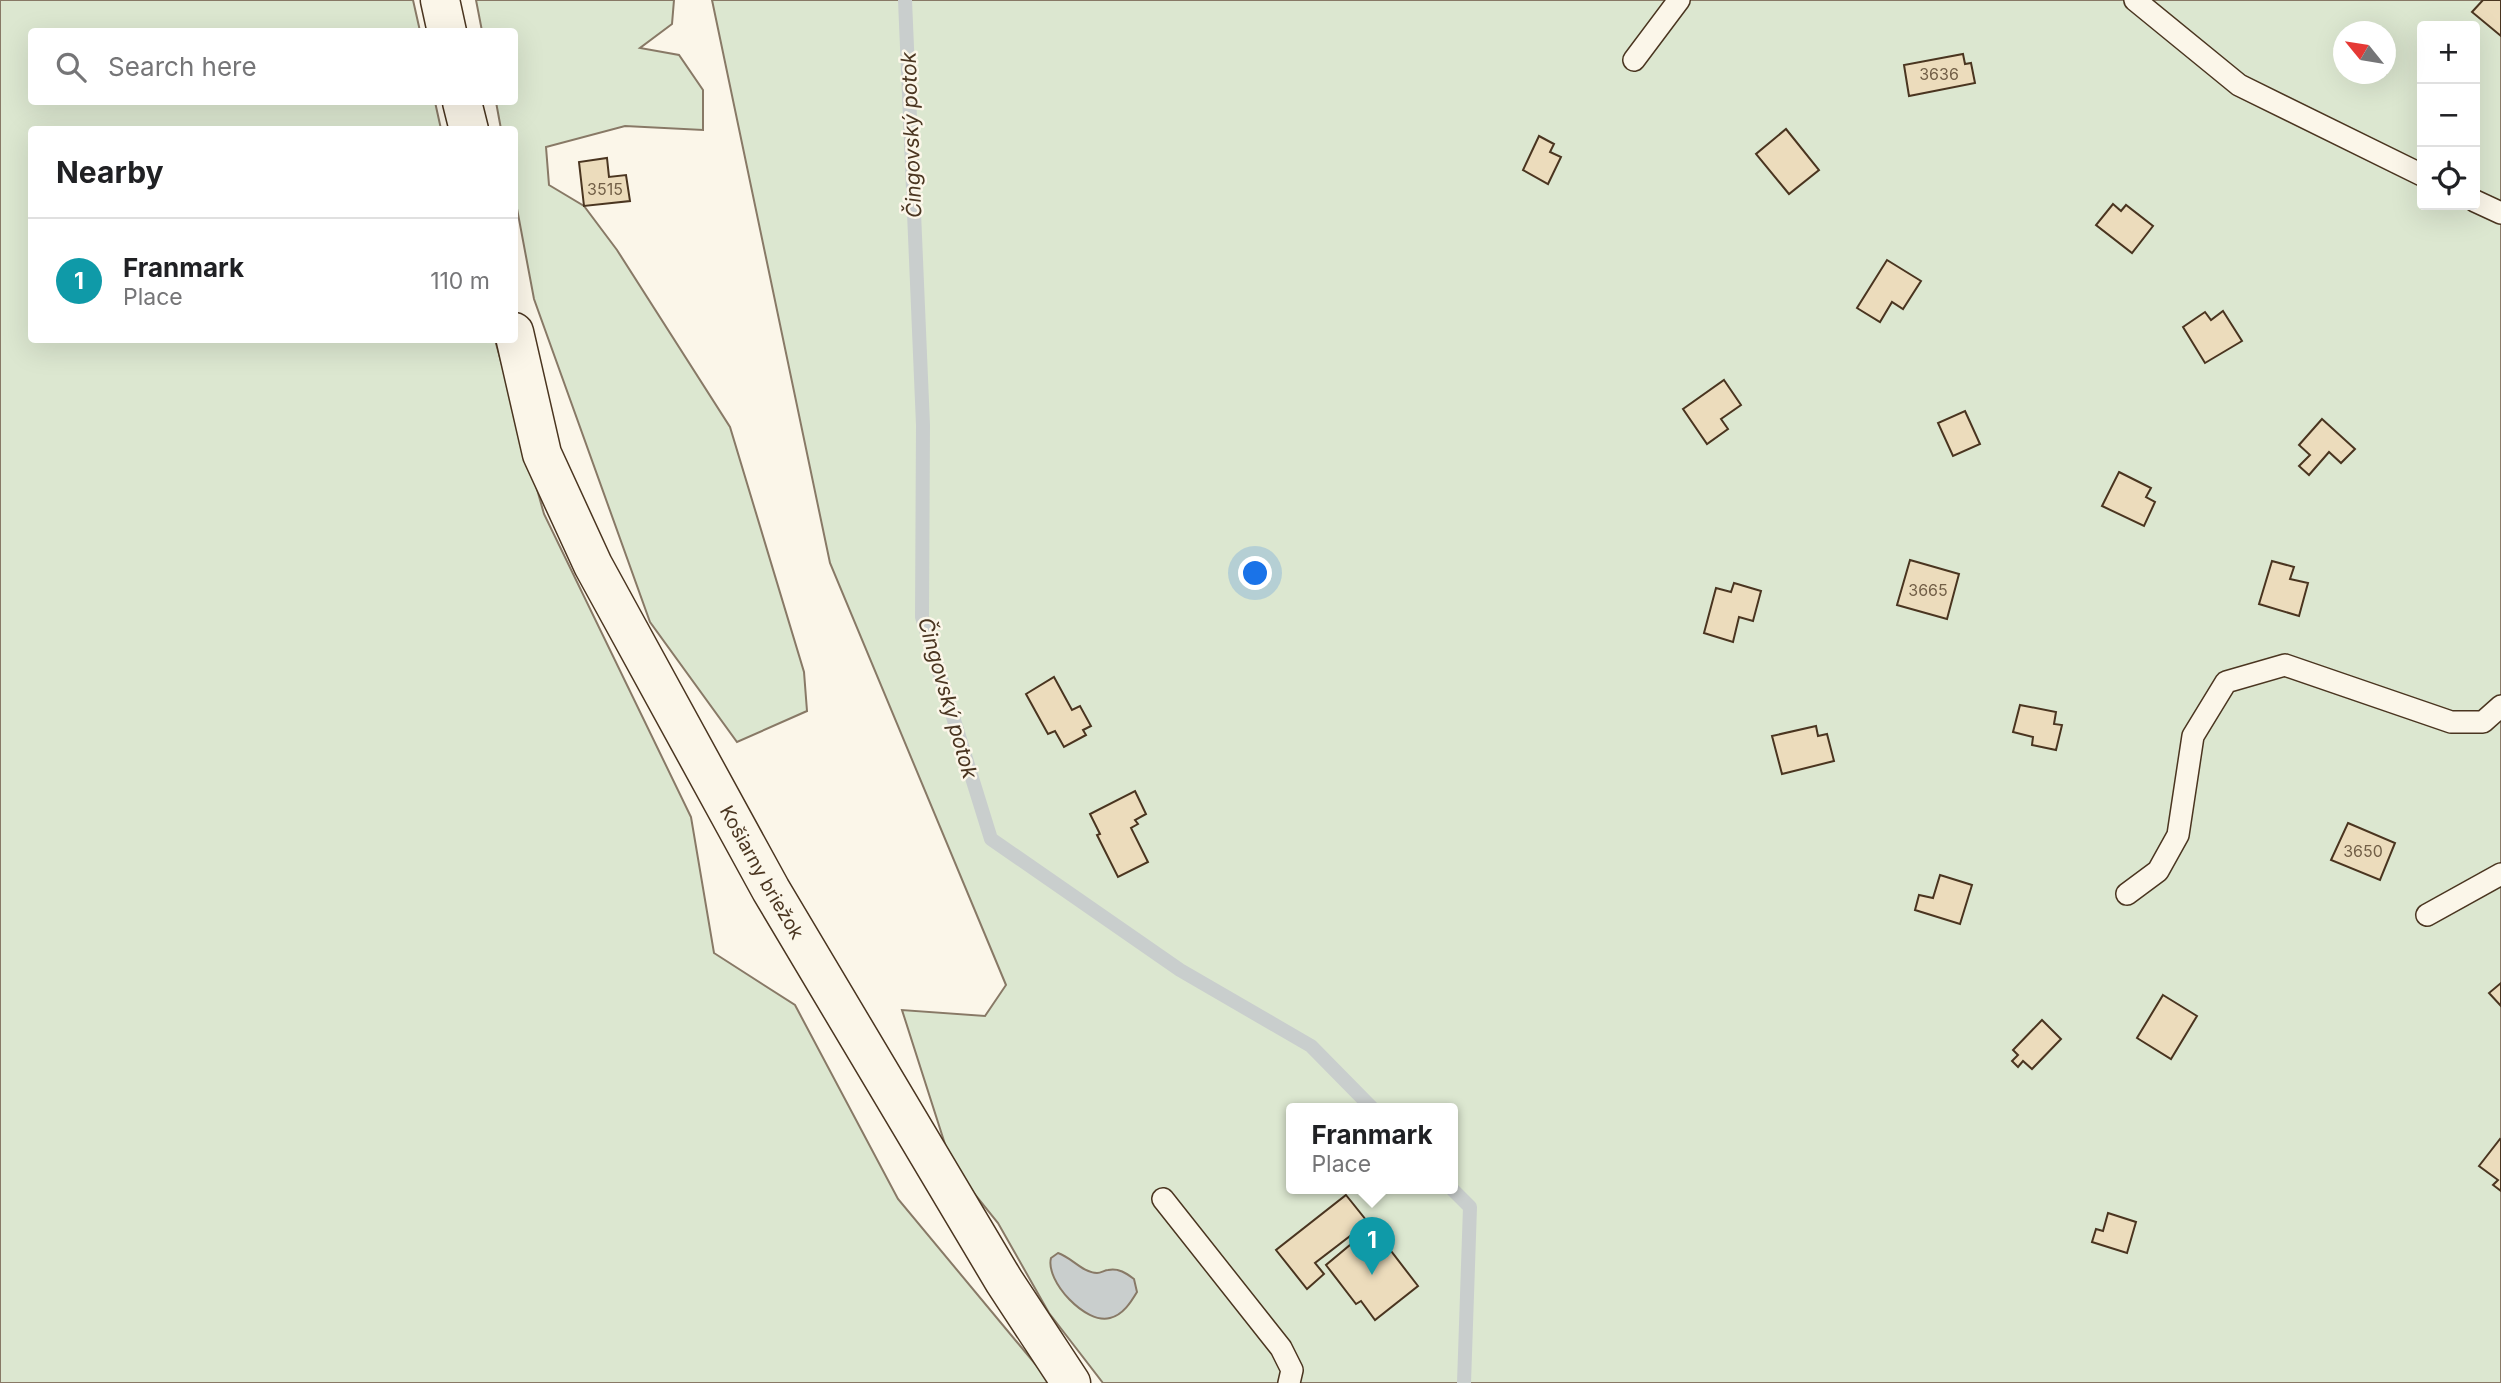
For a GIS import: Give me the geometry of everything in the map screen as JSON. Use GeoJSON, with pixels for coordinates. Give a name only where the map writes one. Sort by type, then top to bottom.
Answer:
{"type":"FeatureCollection","features":[{"type":"Feature","properties":{"kind":"street"},"geometry":{"type":"LineString","coordinates":[[440,0],[446,28]]}},
{"type":"Feature","properties":{"kind":"street"},"geometry":{"type":"LineString","coordinates":[[463,105],[468,126]]}},
{"type":"Feature","properties":{"kind":"street","name":"Košiarny briežok"},"geometry":{"type":"LineString","coordinates":[[517,343],[542,454],[593,565],[771,890],[1004,1281],[1072,1381]]}},
{"type":"Feature","properties":{"kind":"lane"},"geometry":{"type":"LineString","coordinates":[[1634,60],[1679,0]]}},
{"type":"Feature","properties":{"kind":"lane"},"geometry":{"type":"LineString","coordinates":[[2135,0],[2239,85],[2417,173]]}},
{"type":"Feature","properties":{"kind":"lane"},"geometry":{"type":"LineString","coordinates":[[2480,204],[2501,214]]}},
{"type":"Feature","properties":{"kind":"lane"},"geometry":{"type":"LineString","coordinates":[[2127,894],[2158,871],[2178,835],[2193,736],[2226,682],[2285,665],[2451,722],[2483,722],[2501,706]]}},
{"type":"Feature","properties":{"kind":"lane"},"geometry":{"type":"LineString","coordinates":[[2427,915],[2501,874]]}},
{"type":"Feature","properties":{"kind":"lane"},"geometry":{"type":"LineString","coordinates":[[1163,1199],[1281,1348],[1292,1370],[1289,1383]]}},
{"type":"Feature","properties":{"kind":"green space"},"geometry":{"type":"Polygon","coordinates":[[[0,0],[413,0],[419,28],[28,28],[28,105],[436,105],[440,126],[28,126],[28,343],[496,343],[544,514],[691,817],[714,953],[795,1005],[898,1199],[1051,1383],[0,1383],[0,0]]]}},
{"type":"Feature","properties":{"kind":"green space"},"geometry":{"type":"Polygon","coordinates":[[[476,0],[674,0],[672,24],[640,48],[679,55],[703,90],[703,130],[625,126],[546,147],[549,185],[584,206],[617,250],[730,427],[804,672],[807,711],[737,742],[650,622],[534,299],[518,214],[518,126],[500,126],[497,105],[518,105],[518,28],[481,28],[476,0]]]}},
{"type":"Feature","properties":{"kind":"green space"},"geometry":{"type":"Polygon","coordinates":[[[712,0],[2501,0],[2501,1383],[1103,1383],[1049,1313],[998,1223],[952,1166],[902,1010],[985,1016],[1006,985],[830,563],[712,0]]]}},
{"type":"Feature","properties":{"kind":"shaded area"},"geometry":{"type":"Polygon","coordinates":[[[1058,1253],[1092,1272],[1119,1270],[1134,1279],[1137,1292],[1126,1308],[1115,1316],[1100,1318],[1090,1315],[1069,1299],[1054,1278],[1051,1258],[1058,1253]]]}},
{"type":"Feature","properties":{"kind":"building"},"geometry":{"type":"Polygon","coordinates":[[[2483,0],[2501,0],[2501,36],[2472,12],[2483,0]]]}},
{"type":"Feature","properties":{"kind":"building"},"geometry":{"type":"Polygon","coordinates":[[[1963,54],[1965,64],[1971,63],[1975,83],[1909,96],[1904,65],[1963,54]]]}},
{"type":"Feature","properties":{"kind":"building"},"geometry":{"type":"Polygon","coordinates":[[[1786,129],[1819,170],[1789,194],[1756,154],[1786,129]]]}},
{"type":"Feature","properties":{"kind":"building"},"geometry":{"type":"Polygon","coordinates":[[[1539,136],[1554,144],[1550,152],[1561,157],[1548,184],[1523,170],[1539,136]]]}},
{"type":"Feature","properties":{"kind":"building"},"geometry":{"type":"Polygon","coordinates":[[[607,158],[609,177],[626,175],[630,201],[584,206],[579,162],[607,158]]]}},
{"type":"Feature","properties":{"kind":"building"},"geometry":{"type":"Polygon","coordinates":[[[2113,204],[2121,211],[2126,205],[2153,226],[2132,253],[2096,225],[2113,204]]]}},
{"type":"Feature","properties":{"kind":"building"},"geometry":{"type":"Polygon","coordinates":[[[1887,260],[1921,281],[1903,309],[1892,302],[1880,322],[1857,308],[1887,260]]]}},
{"type":"Feature","properties":{"kind":"building"},"geometry":{"type":"Polygon","coordinates":[[[2223,311],[2242,341],[2205,363],[2183,327],[2205,312],[2211,320],[2223,311]]]}},
{"type":"Feature","properties":{"kind":"building"},"geometry":{"type":"Polygon","coordinates":[[[1724,380],[1741,405],[1721,419],[1728,429],[1707,444],[1683,409],[1724,380]]]}},
{"type":"Feature","properties":{"kind":"building"},"geometry":{"type":"Polygon","coordinates":[[[1965,411],[1980,444],[1953,456],[1938,423],[1965,411]]]}},
{"type":"Feature","properties":{"kind":"building"},"geometry":{"type":"Polygon","coordinates":[[[2322,419],[2355,449],[2341,463],[2329,452],[2309,475],[2299,466],[2310,455],[2299,445],[2322,419]]]}},
{"type":"Feature","properties":{"kind":"building"},"geometry":{"type":"Polygon","coordinates":[[[2119,472],[2151,488],[2146,497],[2155,502],[2144,526],[2102,506],[2119,472]]]}},
{"type":"Feature","properties":{"kind":"building"},"geometry":{"type":"Polygon","coordinates":[[[1910,560],[1959,574],[1947,619],[1897,605],[1910,560]]]}},
{"type":"Feature","properties":{"kind":"building"},"geometry":{"type":"Polygon","coordinates":[[[2272,561],[2294,567],[2290,579],[2308,583],[2299,616],[2259,604],[2272,561]]]}},
{"type":"Feature","properties":{"kind":"building"},"geometry":{"type":"Polygon","coordinates":[[[1734,583],[1761,591],[1753,621],[1739,617],[1733,642],[1704,633],[1716,588],[1731,592],[1734,583]]]}},
{"type":"Feature","properties":{"kind":"building"},"geometry":{"type":"Polygon","coordinates":[[[1054,677],[1072,710],[1080,706],[1091,726],[1083,730],[1086,735],[1064,747],[1055,731],[1048,734],[1026,694],[1054,677]]]}},
{"type":"Feature","properties":{"kind":"building"},"geometry":{"type":"Polygon","coordinates":[[[2020,705],[2056,712],[2054,724],[2062,725],[2056,750],[2032,745],[2033,737],[2013,732],[2020,705]]]}},
{"type":"Feature","properties":{"kind":"building"},"geometry":{"type":"Polygon","coordinates":[[[1816,726],[1818,736],[1827,734],[1834,761],[1782,774],[1772,736],[1816,726]]]}},
{"type":"Feature","properties":{"kind":"building"},"geometry":{"type":"Polygon","coordinates":[[[1135,791],[1146,814],[1135,820],[1138,824],[1131,828],[1148,862],[1118,877],[1097,835],[1100,834],[1090,814],[1135,791]]]}},
{"type":"Feature","properties":{"kind":"building"},"geometry":{"type":"Polygon","coordinates":[[[2348,823],[2395,843],[2380,880],[2331,860],[2348,823]]]}},
{"type":"Feature","properties":{"kind":"building"},"geometry":{"type":"Polygon","coordinates":[[[1940,875],[1972,885],[1960,924],[1915,910],[1919,895],[1933,898],[1940,875]]]}},
{"type":"Feature","properties":{"kind":"building"},"geometry":{"type":"Polygon","coordinates":[[[2501,983],[2501,1006],[2489,993],[2501,983]]]}},
{"type":"Feature","properties":{"kind":"building"},"geometry":{"type":"Polygon","coordinates":[[[2163,995],[2197,1016],[2171,1059],[2137,1038],[2163,995]]]}},
{"type":"Feature","properties":{"kind":"building"},"geometry":{"type":"Polygon","coordinates":[[[2042,1020],[2061,1039],[2032,1069],[2023,1061],[2018,1067],[2012,1061],[2018,1055],[2013,1050],[2042,1020]]]}},
{"type":"Feature","properties":{"kind":"building"},"geometry":{"type":"Polygon","coordinates":[[[2500,1139],[2501,1191],[2493,1185],[2498,1180],[2479,1166],[2500,1139]]]}},
{"type":"Feature","properties":{"kind":"building"},"geometry":{"type":"Polygon","coordinates":[[[1346,1195],[1386,1245],[1376,1254],[1358,1230],[1315,1263],[1324,1274],[1307,1289],[1276,1250],[1346,1195]]]}},
{"type":"Feature","properties":{"kind":"building"},"geometry":{"type":"Polygon","coordinates":[[[2108,1213],[2136,1222],[2127,1253],[2092,1242],[2096,1229],[2103,1231],[2108,1213]]]}},
{"type":"Feature","properties":{"kind":"building"},"geometry":{"type":"Polygon","coordinates":[[[1356,1240],[1375,1263],[1391,1251],[1418,1286],[1375,1320],[1361,1301],[1356,1304],[1326,1265],[1356,1240]]]}},
{"type":"Feature","properties":{"kind":"waterway","name":"Čingovský potok"},"geometry":{"type":"LineString","coordinates":[[905,0],[923,425],[922,617],[991,839],[1180,970],[1311,1046],[1367,1103]]}},
{"type":"Feature","properties":{"kind":"waterway","name":"Čingovský potok"},"geometry":{"type":"LineString","coordinates":[[1457,1194],[1470,1207],[1464,1383]]}},
{"type":"Feature","properties":{"kind":"place","name":"Franmark"},"geometry":{"type":"Point","coordinates":[1372,1275]}}]}
